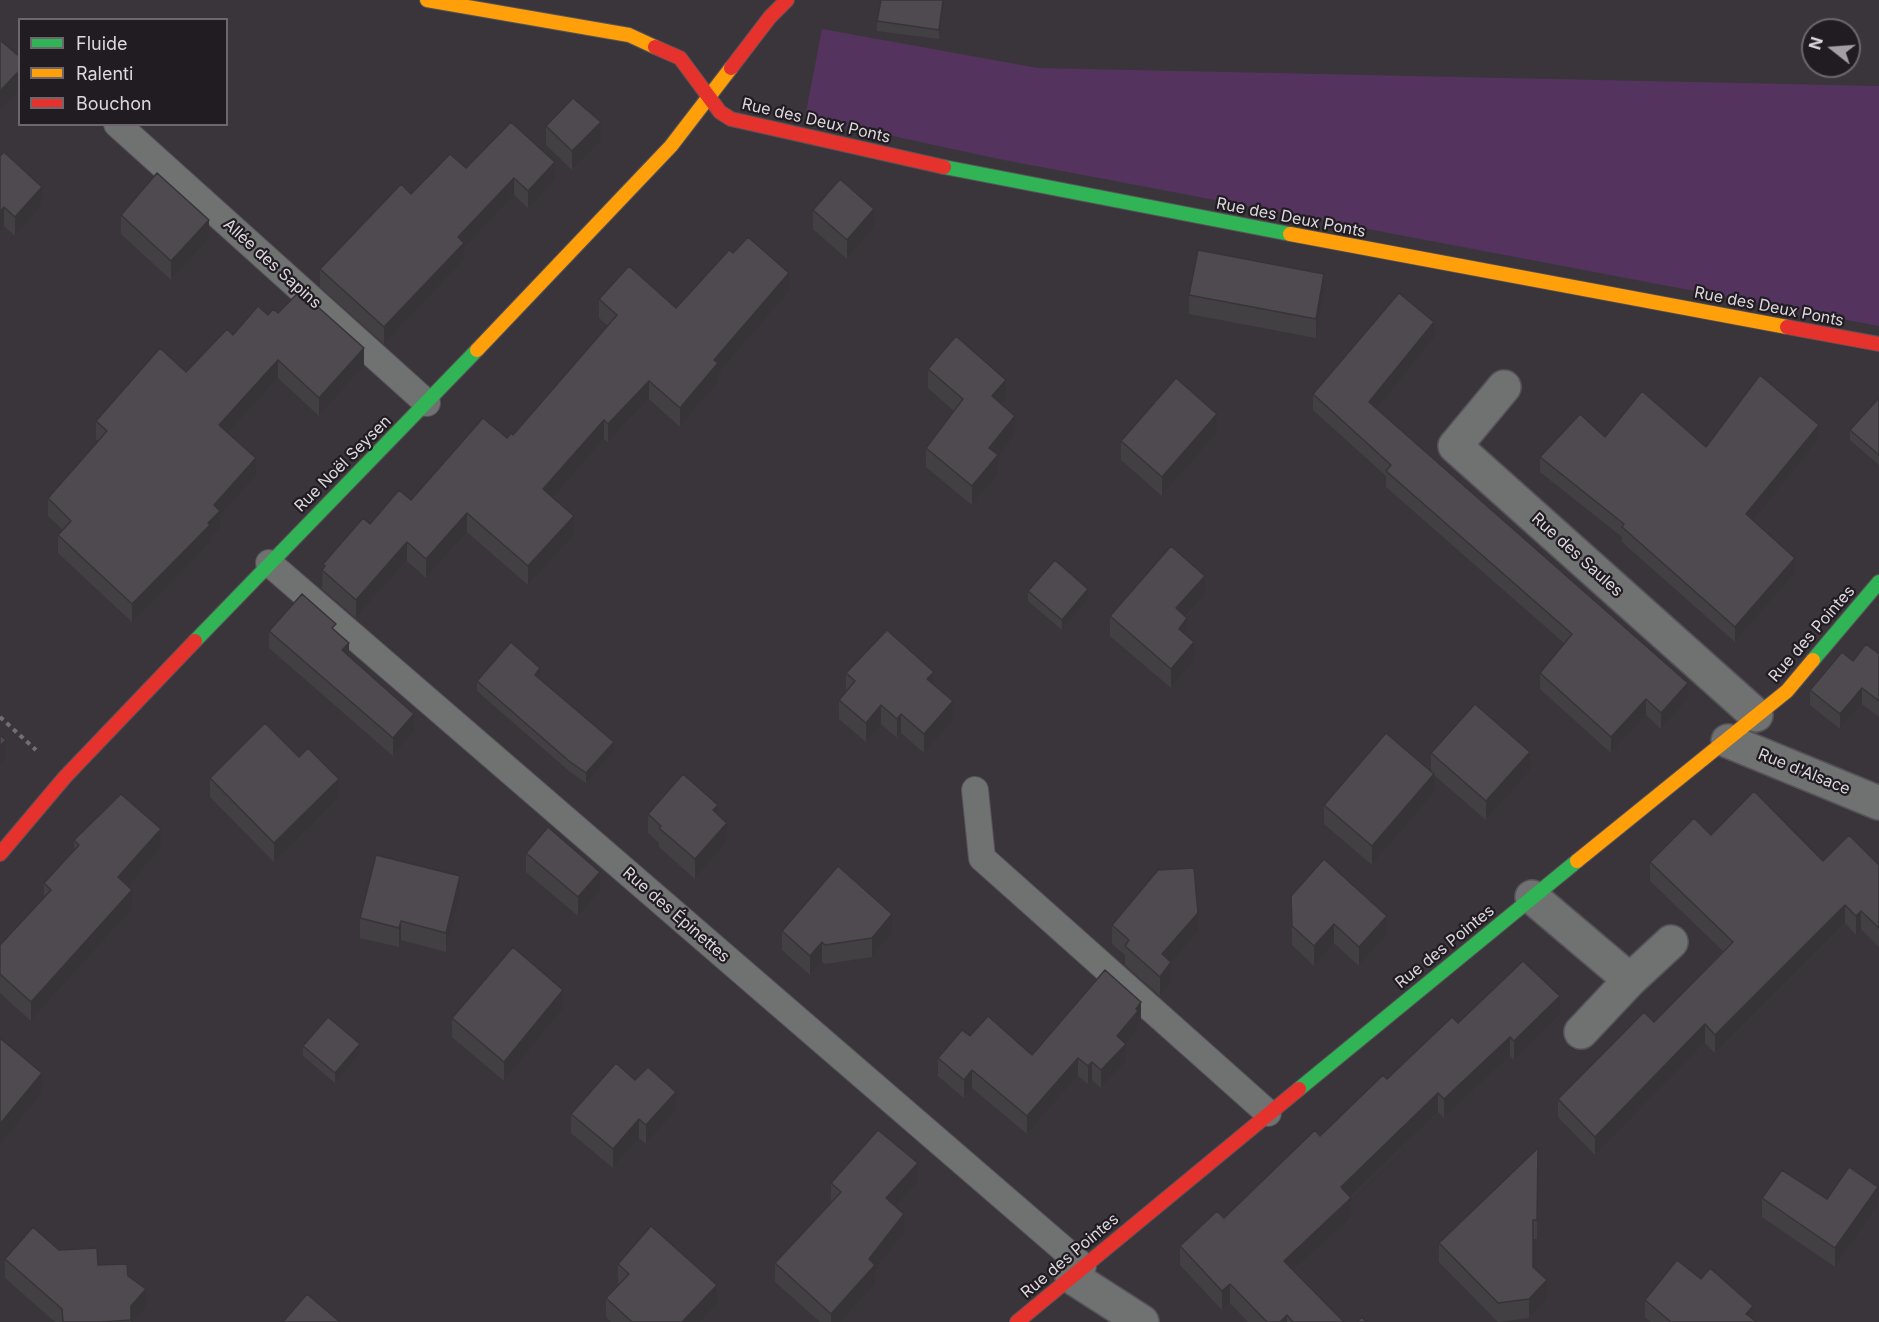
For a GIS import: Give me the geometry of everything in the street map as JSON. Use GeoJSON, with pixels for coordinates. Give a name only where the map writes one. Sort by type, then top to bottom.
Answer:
{"type":"FeatureCollection","features":[{"type":"Feature","properties":{"kind":"street","name":"Rue des Deux Ponts"},"geometry":{"type":"LineString","coordinates":[[427,0],[545,9],[655,45],[680,58],[720,112],[731,120],[995,179],[1879,344]]}},
{"type":"Feature","properties":{"kind":"street","name":"Rue Noël Seysen"},"geometry":{"type":"LineString","coordinates":[[0,854],[65,777],[269,563],[427,403],[670,146],[770,17],[787,0]]}},
{"type":"Feature","properties":{"kind":"street","name":"Rue des Saules"},"geometry":{"type":"LineString","coordinates":[[1504,387],[1455,446],[1756,716]]}},
{"type":"Feature","properties":{"kind":"street","name":"Rue des Pointes"},"geometry":{"type":"LineString","coordinates":[[1017,1322],[1268,1113],[1787,691],[1879,582]]}},
{"type":"Feature","properties":{"kind":"street","name":"Rue d'Alsace"},"geometry":{"type":"LineString","coordinates":[[1728,741],[1879,803]]}},
{"type":"Feature","properties":{"kind":"street"},"geometry":{"type":"LineString","coordinates":[[1532,897],[1630,980]]}},
{"type":"Feature","properties":{"kind":"street"},"geometry":{"type":"LineString","coordinates":[[1581,1032],[1630,980],[1671,942]]}},
{"type":"Feature","properties":{"kind":"street"},"geometry":{"type":"LineString","coordinates":[[1078,1271],[1142,1322]]}},
{"type":"Feature","properties":{"kind":"lane","name":"Allée des Sapins"},"geometry":{"type":"LineString","coordinates":[[119,126],[427,403]]}},
{"type":"Feature","properties":{"kind":"lane","name":"Rue des Épinettes"},"geometry":{"type":"LineString","coordinates":[[269,563],[1078,1271]]}},
{"type":"Feature","properties":{"kind":"lane"},"geometry":{"type":"LineString","coordinates":[[975,790],[982,858],[1268,1113]]}},
{"type":"Feature","properties":{"kind":"path"},"geometry":{"type":"LineString","coordinates":[[0,717],[65,777]]}},
{"type":"Feature","properties":{"kind":"shaded area"},"geometry":{"type":"Polygon","coordinates":[[[822,29],[1038,68],[1879,86],[1879,326],[999,159],[805,117],[822,29]]]}},
{"type":"Feature","properties":{"kind":"building"},"geometry":{"type":"Polygon","coordinates":[[[881,0],[943,0],[939,30],[877,21],[881,0]]]}},
{"type":"Feature","properties":{"kind":"building"},"geometry":{"type":"Polygon","coordinates":[[[0,40],[18,55],[18,72],[0,91],[0,40]]]}},
{"type":"Feature","properties":{"kind":"building"},"geometry":{"type":"Polygon","coordinates":[[[573,98],[601,122],[572,151],[546,126],[573,98]]]}},
{"type":"Feature","properties":{"kind":"building"},"geometry":{"type":"Polygon","coordinates":[[[511,122],[555,162],[528,191],[514,178],[458,237],[464,243],[384,327],[320,269],[401,184],[411,194],[450,154],[466,168],[511,122]]]}},
{"type":"Feature","properties":{"kind":"building"},"geometry":{"type":"Polygon","coordinates":[[[4,152],[42,187],[15,217],[4,207],[0,212],[0,156],[4,152]]]}},
{"type":"Feature","properties":{"kind":"building"},"geometry":{"type":"Polygon","coordinates":[[[157,173],[209,220],[171,261],[121,215],[157,173]]]}},
{"type":"Feature","properties":{"kind":"building"},"geometry":{"type":"Polygon","coordinates":[[[840,179],[874,209],[847,240],[813,210],[840,179]]]}},
{"type":"Feature","properties":{"kind":"building"},"geometry":{"type":"Polygon","coordinates":[[[748,237],[789,273],[714,360],[718,363],[680,408],[649,381],[608,424],[604,420],[543,489],[574,516],[528,566],[467,513],[426,559],[407,542],[356,600],[322,570],[325,566],[323,564],[363,518],[370,524],[399,490],[411,500],[483,418],[507,438],[511,433],[513,435],[617,315],[599,299],[629,266],[676,308],[729,250],[733,253],[748,237]]]}},
{"type":"Feature","properties":{"kind":"building"},"geometry":{"type":"Polygon","coordinates":[[[1198,250],[1324,274],[1316,319],[1189,295],[1198,250]]]}},
{"type":"Feature","properties":{"kind":"building"},"geometry":{"type":"Polygon","coordinates":[[[300,291],[364,348],[319,398],[278,360],[219,425],[256,458],[214,505],[220,511],[208,523],[210,525],[132,604],[58,535],[71,521],[48,498],[107,431],[96,421],[160,348],[186,372],[227,329],[233,335],[258,306],[268,315],[273,309],[278,313],[300,291]]]}},
{"type":"Feature","properties":{"kind":"building"},"geometry":{"type":"Polygon","coordinates":[[[1399,293],[1434,322],[1369,402],[1688,683],[1661,713],[1646,699],[1611,737],[1540,673],[1572,634],[1386,471],[1391,465],[1313,394],[1399,293]]]}},
{"type":"Feature","properties":{"kind":"building"},"geometry":{"type":"Polygon","coordinates":[[[956,336],[1006,380],[992,396],[1015,416],[989,448],[998,455],[972,486],[926,448],[963,399],[928,369],[956,336]]]}},
{"type":"Feature","properties":{"kind":"building"},"geometry":{"type":"Polygon","coordinates":[[[1760,375],[1819,425],[1746,514],[1795,558],[1735,627],[1622,527],[1624,524],[1540,457],[1580,414],[1605,437],[1642,391],[1706,447],[1760,375]]]}},
{"type":"Feature","properties":{"kind":"building"},"geometry":{"type":"Polygon","coordinates":[[[1176,378],[1217,414],[1162,477],[1121,441],[1176,378]]]}},
{"type":"Feature","properties":{"kind":"building"},"geometry":{"type":"Polygon","coordinates":[[[1879,398],[1879,455],[1850,430],[1879,398]]]}},
{"type":"Feature","properties":{"kind":"building"},"geometry":{"type":"Polygon","coordinates":[[[1171,546],[1205,576],[1176,608],[1187,618],[1179,629],[1194,642],[1171,669],[1110,616],[1171,546]]]}},
{"type":"Feature","properties":{"kind":"building"},"geometry":{"type":"Polygon","coordinates":[[[1055,560],[1088,589],[1062,620],[1028,591],[1055,560]]]}},
{"type":"Feature","properties":{"kind":"building"},"geometry":{"type":"Polygon","coordinates":[[[302,594],[336,624],[332,628],[349,643],[342,650],[414,714],[393,738],[269,631],[302,594]]]}},
{"type":"Feature","properties":{"kind":"building"},"geometry":{"type":"Polygon","coordinates":[[[887,630],[934,672],[927,679],[953,701],[924,734],[901,714],[897,719],[881,705],[866,723],[839,700],[855,681],[846,673],[887,630]]]}},
{"type":"Feature","properties":{"kind":"building"},"geometry":{"type":"Polygon","coordinates":[[[511,642],[540,668],[535,675],[614,742],[586,773],[477,681],[511,642]]]}},
{"type":"Feature","properties":{"kind":"building"},"geometry":{"type":"Polygon","coordinates":[[[1866,644],[1879,654],[1879,701],[1862,688],[1840,714],[1810,690],[1842,652],[1853,661],[1866,644]]]}},
{"type":"Feature","properties":{"kind":"building"},"geometry":{"type":"Polygon","coordinates":[[[1475,704],[1530,752],[1486,801],[1431,753],[1475,704]]]}},
{"type":"Feature","properties":{"kind":"building"},"geometry":{"type":"Polygon","coordinates":[[[265,723],[299,757],[308,748],[339,779],[274,843],[210,778],[265,723]]]}},
{"type":"Feature","properties":{"kind":"building"},"geometry":{"type":"Polygon","coordinates":[[[1386,733],[1434,774],[1372,846],[1324,805],[1386,733]]]}},
{"type":"Feature","properties":{"kind":"building"},"geometry":{"type":"Polygon","coordinates":[[[0,735],[6,740],[0,746],[0,735]]]}},
{"type":"Feature","properties":{"kind":"building"},"geometry":{"type":"Polygon","coordinates":[[[683,774],[718,805],[713,810],[727,823],[695,859],[659,828],[661,826],[648,814],[683,774]]]}},
{"type":"Feature","properties":{"kind":"building"},"geometry":{"type":"Polygon","coordinates":[[[1754,791],[1823,861],[1849,835],[1879,865],[1879,928],[1861,911],[1856,916],[1845,905],[1715,1035],[1705,1024],[1595,1137],[1558,1099],[1644,1012],[1654,1022],[1733,942],[1650,862],[1694,818],[1711,835],[1754,791]]]}},
{"type":"Feature","properties":{"kind":"building"},"geometry":{"type":"Polygon","coordinates":[[[121,794],[161,829],[118,877],[132,890],[31,1002],[0,974],[0,945],[51,890],[44,883],[79,845],[74,840],[121,794]]]}},
{"type":"Feature","properties":{"kind":"building"},"geometry":{"type":"Polygon","coordinates":[[[548,827],[600,872],[578,897],[526,853],[548,827]]]}},
{"type":"Feature","properties":{"kind":"building"},"geometry":{"type":"Polygon","coordinates":[[[376,855],[460,876],[446,933],[401,921],[399,928],[360,918],[376,855]]]}},
{"type":"Feature","properties":{"kind":"building"},"geometry":{"type":"Polygon","coordinates":[[[1324,859],[1387,916],[1359,947],[1334,924],[1314,946],[1292,926],[1291,896],[1324,859]]]}},
{"type":"Feature","properties":{"kind":"building"},"geometry":{"type":"Polygon","coordinates":[[[838,866],[892,914],[872,938],[825,945],[822,942],[810,956],[782,931],[838,866]]]}},
{"type":"Feature","properties":{"kind":"building"},"geometry":{"type":"Polygon","coordinates":[[[1194,868],[1198,913],[1162,954],[1171,962],[1160,977],[1125,946],[1129,940],[1112,925],[1158,870],[1194,868]]]}},
{"type":"Feature","properties":{"kind":"building"},"geometry":{"type":"Polygon","coordinates":[[[513,947],[563,990],[504,1062],[452,1018],[513,947]]]}},
{"type":"Feature","properties":{"kind":"building"},"geometry":{"type":"Polygon","coordinates":[[[1523,961],[1560,996],[1514,1041],[1510,1037],[1444,1099],[1438,1093],[1341,1187],[1351,1198],[1284,1261],[1344,1322],[1293,1322],[1287,1315],[1280,1322],[1267,1322],[1230,1284],[1222,1291],[1180,1246],[1217,1211],[1224,1218],[1315,1130],[1320,1136],[1383,1075],[1387,1079],[1452,1017],[1458,1023],[1523,961]]]}},
{"type":"Feature","properties":{"kind":"building"},"geometry":{"type":"Polygon","coordinates":[[[1105,970],[1141,1002],[1136,1009],[1138,1011],[1117,1036],[1126,1044],[1101,1070],[1092,1062],[1088,1066],[1078,1058],[1027,1116],[972,1070],[964,1080],[938,1058],[962,1030],[970,1036],[988,1016],[1032,1055],[1105,970]]]}},
{"type":"Feature","properties":{"kind":"building"},"geometry":{"type":"Polygon","coordinates":[[[328,1017],[360,1044],[335,1073],[303,1046],[328,1017]]]}},
{"type":"Feature","properties":{"kind":"building"},"geometry":{"type":"Polygon","coordinates":[[[0,1038],[42,1073],[0,1124],[0,1038]]]}},
{"type":"Feature","properties":{"kind":"building"},"geometry":{"type":"Polygon","coordinates":[[[616,1063],[635,1080],[648,1067],[676,1092],[646,1125],[639,1119],[613,1149],[571,1114],[616,1063]]]}},
{"type":"Feature","properties":{"kind":"building"},"geometry":{"type":"Polygon","coordinates":[[[878,1130],[918,1163],[886,1198],[904,1214],[869,1259],[875,1265],[831,1314],[775,1263],[841,1192],[831,1183],[878,1130]]]}},
{"type":"Feature","properties":{"kind":"building"},"geometry":{"type":"Polygon","coordinates":[[[1538,1148],[1537,1220],[1533,1220],[1533,1267],[1547,1280],[1529,1299],[1498,1303],[1439,1243],[1538,1148]]]}},
{"type":"Feature","properties":{"kind":"building"},"geometry":{"type":"Polygon","coordinates":[[[1849,1167],[1878,1187],[1835,1248],[1762,1198],[1782,1170],[1827,1199],[1849,1167]]]}},
{"type":"Feature","properties":{"kind":"building"},"geometry":{"type":"Polygon","coordinates":[[[651,1226],[717,1285],[682,1322],[632,1322],[606,1298],[629,1274],[618,1264],[651,1226]]]}},
{"type":"Feature","properties":{"kind":"building"},"geometry":{"type":"Polygon","coordinates":[[[33,1227],[59,1250],[97,1248],[98,1265],[127,1264],[128,1276],[146,1289],[131,1306],[131,1320],[63,1322],[62,1309],[5,1259],[33,1227]]]}},
{"type":"Feature","properties":{"kind":"building"},"geometry":{"type":"Polygon","coordinates":[[[1677,1260],[1701,1279],[1710,1268],[1753,1306],[1746,1314],[1757,1322],[1671,1322],[1645,1300],[1677,1260]]]}},
{"type":"Feature","properties":{"kind":"building"},"geometry":{"type":"Polygon","coordinates":[[[307,1294],[340,1322],[283,1322],[307,1294]]]}},
{"type":"Feature","properties":{"kind":"traffic: fast"},"geometry":{"type":"LineString","coordinates":[[944,167],[1290,234]]}},
{"type":"Feature","properties":{"kind":"traffic: fast"},"geometry":{"type":"LineString","coordinates":[[195,641],[477,350]]}},
{"type":"Feature","properties":{"kind":"traffic: fast"},"geometry":{"type":"LineString","coordinates":[[1813,660],[1879,582]]}},
{"type":"Feature","properties":{"kind":"traffic: fast"},"geometry":{"type":"LineString","coordinates":[[1299,1089],[1577,861]]}},
{"type":"Feature","properties":{"kind":"traffic: slow"},"geometry":{"type":"LineString","coordinates":[[427,0],[629,35],[655,47]]}},
{"type":"Feature","properties":{"kind":"traffic: slow"},"geometry":{"type":"LineString","coordinates":[[477,350],[671,146],[731,68]]}},
{"type":"Feature","properties":{"kind":"traffic: slow"},"geometry":{"type":"LineString","coordinates":[[1290,234],[1787,327]]}},
{"type":"Feature","properties":{"kind":"traffic: slow"},"geometry":{"type":"LineString","coordinates":[[1577,861],[1787,691],[1813,660]]}},
{"type":"Feature","properties":{"kind":"traffic: jam"},"geometry":{"type":"LineString","coordinates":[[731,68],[770,17],[787,0]]}},
{"type":"Feature","properties":{"kind":"traffic: jam"},"geometry":{"type":"LineString","coordinates":[[655,47],[680,58],[720,112],[731,119],[944,167]]}},
{"type":"Feature","properties":{"kind":"traffic: jam"},"geometry":{"type":"LineString","coordinates":[[1787,327],[1879,344]]}},
{"type":"Feature","properties":{"kind":"traffic: jam"},"geometry":{"type":"LineString","coordinates":[[0,854],[65,777],[195,641]]}},
{"type":"Feature","properties":{"kind":"traffic: jam"},"geometry":{"type":"LineString","coordinates":[[1017,1322],[1299,1089]]}}]}
